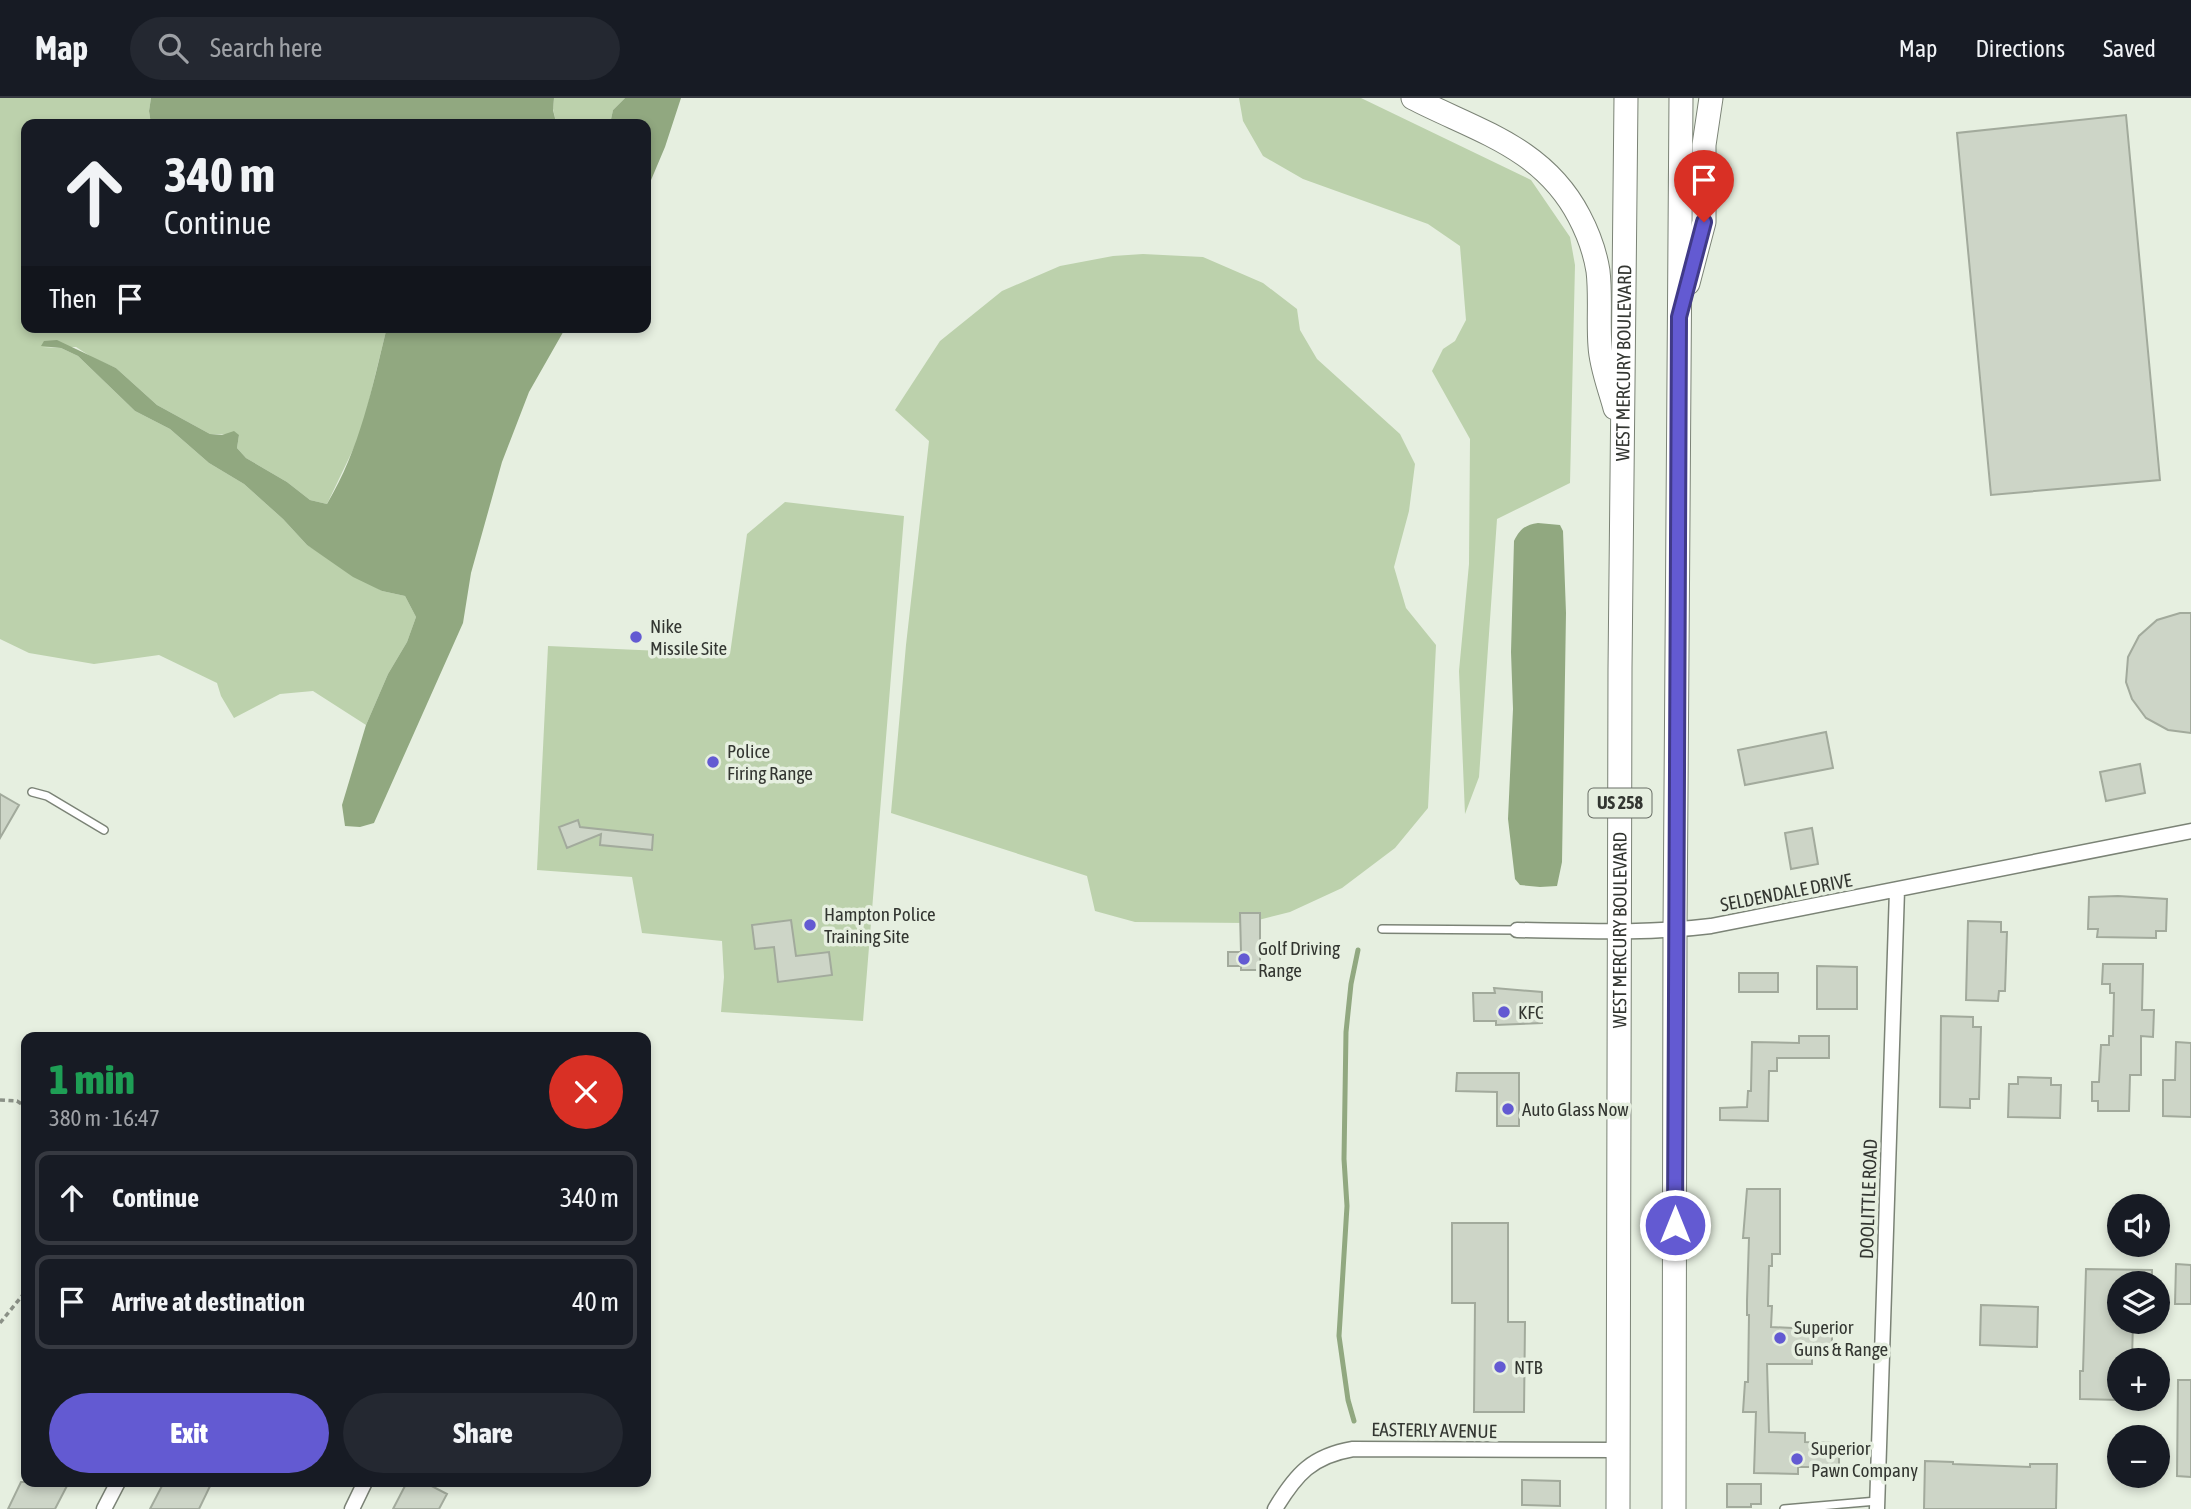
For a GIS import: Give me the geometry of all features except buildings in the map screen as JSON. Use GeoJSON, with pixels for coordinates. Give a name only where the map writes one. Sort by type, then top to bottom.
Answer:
{"type":"FeatureCollection","features":[{"type":"Feature","properties":{"kind":"main road"},"geometry":{"type":"LineString","coordinates":[[1413,98],[1478,128],[1533,160],[1553,178],[1571,201],[1588,234],[1598,271],[1600,349],[1623,438]]}},
{"type":"Feature","properties":{"kind":"main road","name":"WEST MERCURY BOULEVARD"},"geometry":{"type":"LineString","coordinates":[[1618,1509],[1620,669],[1626,98]]}},
{"type":"Feature","properties":{"kind":"main road","name":"US 258"},"geometry":{"type":"LineString","coordinates":[[1674,1509],[1681,98]]}},
{"type":"Feature","properties":{"kind":"main road"},"geometry":{"type":"LineString","coordinates":[[1679,317],[1704,222],[1704,145],[1711,98]]}},
{"type":"Feature","properties":{"kind":"street","name":"SELDENDALE DRIVE"},"geometry":{"type":"LineString","coordinates":[[1517,930],[1621,932],[1711,926],[2191,831]]}},
{"type":"Feature","properties":{"kind":"street","name":"DOOLITTLE ROAD"},"geometry":{"type":"LineString","coordinates":[[1877,1505],[1897,890]]}},
{"type":"Feature","properties":{"kind":"street","name":"EASTERLY AVENUE"},"geometry":{"type":"LineString","coordinates":[[1275,1509],[1296,1477],[1307,1468],[1329,1454],[1353,1449],[1618,1450]]}},
{"type":"Feature","properties":{"kind":"street"},"geometry":{"type":"LineString","coordinates":[[104,1509],[115,1487]]}},
{"type":"Feature","properties":{"kind":"street"},"geometry":{"type":"LineString","coordinates":[[352,1509],[363,1487]]}},
{"type":"Feature","properties":{"kind":"lane"},"geometry":{"type":"LineString","coordinates":[[32,792],[47,796],[104,830]]}},
{"type":"Feature","properties":{"kind":"lane","name":"SELDENDALE DRIVE"},"geometry":{"type":"LineString","coordinates":[[1382,929],[1517,930]]}},
{"type":"Feature","properties":{"kind":"lane"},"geometry":{"type":"LineString","coordinates":[[1784,1509],[1877,1505]]}},
{"type":"Feature","properties":{"kind":"path"},"geometry":{"type":"LineString","coordinates":[[0,1100],[21,1104]]}},
{"type":"Feature","properties":{"kind":"path"},"geometry":{"type":"LineString","coordinates":[[0,1323],[21,1297]]}},
{"type":"Feature","properties":{"kind":"shaded area"},"geometry":{"type":"Polygon","coordinates":[[[0,98],[151,98],[150,119],[21,119],[21,333],[386,333],[361,433],[327,504],[310,500],[287,482],[246,458],[237,448],[239,435],[210,434],[157,405],[116,368],[76,347],[42,347],[61,348],[78,356],[135,411],[170,429],[209,463],[244,484],[307,545],[382,591],[405,596],[416,617],[407,642],[388,674],[366,725],[313,691],[280,694],[234,718],[217,683],[159,655],[94,664],[29,653],[0,639],[0,98]]]}},
{"type":"Feature","properties":{"kind":"shaded area"},"geometry":{"type":"Polygon","coordinates":[[[151,98],[554,98],[555,119],[150,119],[151,98]]]}},
{"type":"Feature","properties":{"kind":"shaded area"},"geometry":{"type":"Polygon","coordinates":[[[554,98],[625,98],[613,110],[611,119],[555,119],[554,98]]]}},
{"type":"Feature","properties":{"kind":"shaded area"},"geometry":{"type":"Polygon","coordinates":[[[625,98],[681,98],[651,180],[651,119],[611,119],[613,110],[625,98]]]}},
{"type":"Feature","properties":{"kind":"shaded area"},"geometry":{"type":"Polygon","coordinates":[[[1239,98],[1361,98],[1531,180],[1570,237],[1575,265],[1570,483],[1497,519],[1479,777],[1465,814],[1459,671],[1469,564],[1470,439],[1432,371],[1443,349],[1455,341],[1466,320],[1460,246],[1428,224],[1303,179],[1263,156],[1243,121],[1239,98]]]}},
{"type":"Feature","properties":{"kind":"shaded area"},"geometry":{"type":"Polygon","coordinates":[[[1143,254],[1203,257],[1263,283],[1297,309],[1300,330],[1317,359],[1400,434],[1415,464],[1409,511],[1394,567],[1406,608],[1436,645],[1428,808],[1395,848],[1342,888],[1290,912],[1247,923],[1135,922],[1095,911],[1087,876],[891,813],[906,645],[929,441],[895,410],[940,341],[1002,291],[1060,266],[1113,256],[1143,254]]]}},
{"type":"Feature","properties":{"kind":"shaded area"},"geometry":{"type":"Polygon","coordinates":[[[386,333],[563,333],[529,392],[502,462],[471,573],[463,623],[374,823],[360,827],[345,826],[342,805],[366,725],[388,674],[407,642],[416,617],[405,596],[382,591],[353,577],[307,545],[244,484],[209,463],[170,429],[135,411],[78,356],[61,348],[41,346],[44,341],[57,340],[116,368],[157,405],[210,434],[222,435],[234,431],[239,435],[237,448],[246,458],[287,482],[310,500],[327,504],[357,440],[386,333]]]}},
{"type":"Feature","properties":{"kind":"shaded area","name":"Police Firing Range"},"geometry":{"type":"Polygon","coordinates":[[[785,502],[904,516],[863,1021],[721,1012],[724,977],[722,941],[642,933],[632,877],[537,870],[548,646],[730,654],[747,534],[785,502]]]}},
{"type":"Feature","properties":{"kind":"shaded area"},"geometry":{"type":"Polygon","coordinates":[[[1538,523],[1560,525],[1563,531],[1566,613],[1562,862],[1557,886],[1540,887],[1520,885],[1515,879],[1508,819],[1513,709],[1511,652],[1514,541],[1523,528],[1538,523]]]}},
{"type":"Feature","properties":{"kind":"waterway"},"geometry":{"type":"LineString","coordinates":[[1354,1421],[1348,1400],[1339,1336],[1347,1206],[1344,1159],[1346,1032],[1358,950]]}},
{"type":"Feature","properties":{"kind":"place","name":"Nike Missile Site"},"geometry":{"type":"Point","coordinates":[636,637]}},
{"type":"Feature","properties":{"kind":"place","name":"Police Firing Range"},"geometry":{"type":"Point","coordinates":[713,762]}},
{"type":"Feature","properties":{"kind":"place","name":"Hampton Police Training Site"},"geometry":{"type":"Point","coordinates":[810,925]}},
{"type":"Feature","properties":{"kind":"place","name":"Golf Driving Range"},"geometry":{"type":"Point","coordinates":[1244,959]}},
{"type":"Feature","properties":{"kind":"place","name":"KFC"},"geometry":{"type":"Point","coordinates":[1504,1012]}},
{"type":"Feature","properties":{"kind":"place","name":"Auto Glass Now"},"geometry":{"type":"Point","coordinates":[1508,1109]}},
{"type":"Feature","properties":{"kind":"place","name":"Superior Guns & Range"},"geometry":{"type":"Point","coordinates":[1780,1338]}},
{"type":"Feature","properties":{"kind":"place","name":"NTB"},"geometry":{"type":"Point","coordinates":[1500,1367]}},
{"type":"Feature","properties":{"kind":"place","name":"Superior Pawn Company"},"geometry":{"type":"Point","coordinates":[1797,1459]}},
{"type":"Feature","properties":{"kind":"route"},"geometry":{"type":"LineString","coordinates":[[1675,1225],[1679,317],[1704,222]]}}]}
